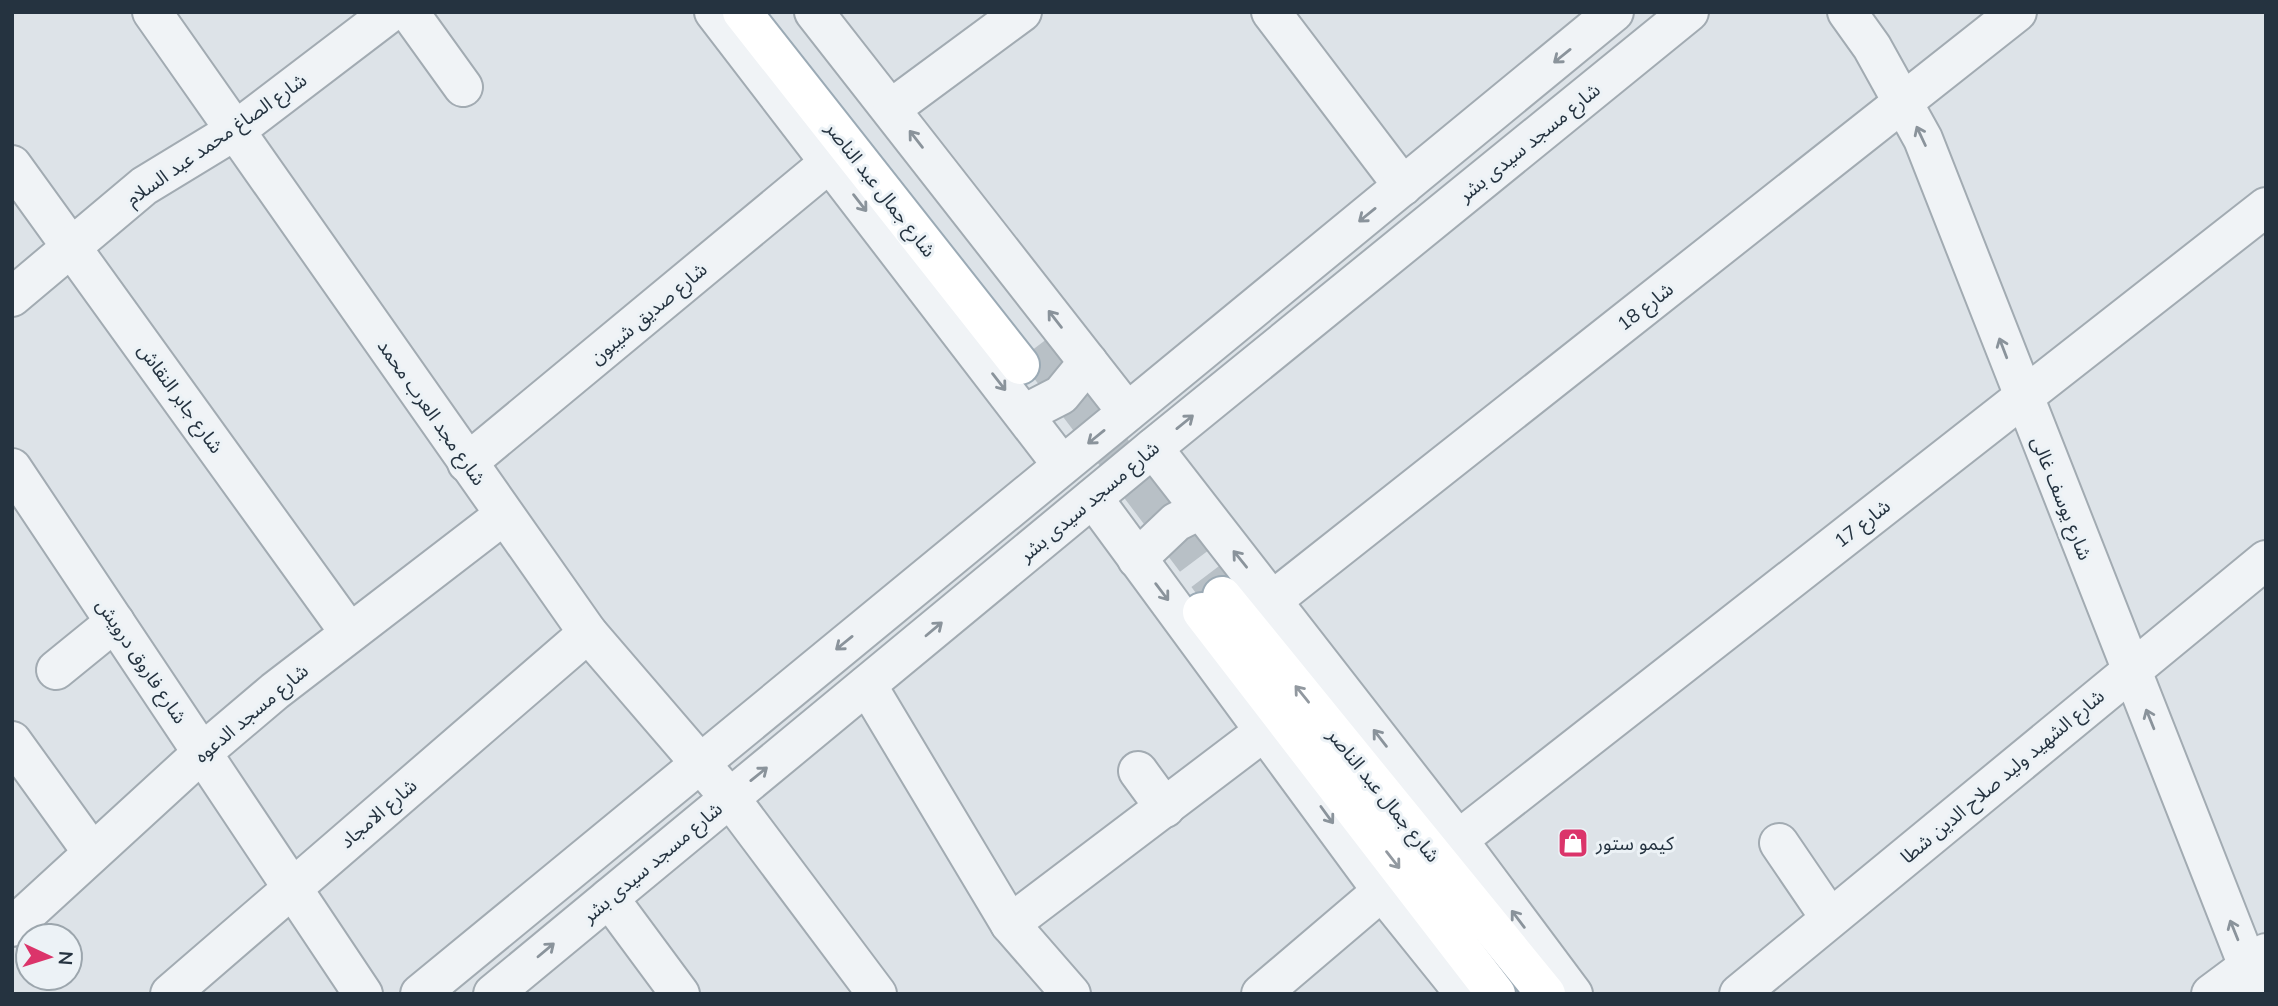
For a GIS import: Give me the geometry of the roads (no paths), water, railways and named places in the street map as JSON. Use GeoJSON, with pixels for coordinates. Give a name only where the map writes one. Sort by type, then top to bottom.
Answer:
{"type":"FeatureCollection","features":[{"type":"Feature","properties":{"kind":"main road","name":"شارع جمال عبد الناصر"},"geometry":{"type":"LineString","coordinates":[[742,12],[1027,357],[774,12]]}},
{"type":"Feature","properties":{"kind":"main road","name":"شارع جمال عبد الناصر"},"geometry":{"type":"LineString","coordinates":[[1496,994],[1212,604],[1546,994]]}},
{"type":"Feature","properties":{"kind":"street","name":"شارع مجد العرب محمد"},"geometry":{"type":"LineString","coordinates":[[152,12],[588,633],[730,797],[877,994]]}},
{"type":"Feature","properties":{"kind":"street","name":"شارع الصاغ محمد عبد السلام"},"geometry":{"type":"LineString","coordinates":[[12,297],[144,186],[236,130],[391,12]]}},
{"type":"Feature","properties":{"kind":"street"},"geometry":{"type":"LineString","coordinates":[[409,12],[463,87]]}},
{"type":"Feature","properties":{"kind":"street"},"geometry":{"type":"LineString","coordinates":[[714,12],[1062,465]]}},
{"type":"Feature","properties":{"kind":"street"},"geometry":{"type":"LineString","coordinates":[[814,12],[892,108],[1127,412]]}},
{"type":"Feature","properties":{"kind":"street"},"geometry":{"type":"LineString","coordinates":[[892,108],[1022,12]]}},
{"type":"Feature","properties":{"kind":"street"},"geometry":{"type":"LineString","coordinates":[[1271,12],[1403,186]]}},
{"type":"Feature","properties":{"kind":"street"},"geometry":{"type":"LineString","coordinates":[[420,994],[1614,12]]}},
{"type":"Feature","properties":{"kind":"street","name":"شارع مسجد سيدى بشر"},"geometry":{"type":"LineString","coordinates":[[493,994],[1153,448],[1689,12]]}},
{"type":"Feature","properties":{"kind":"street","name":"شارع يوسف غالى"},"geometry":{"type":"LineString","coordinates":[[1847,12],[1904,101],[1939,178],[2022,398],[2130,669],[2257,971]]}},
{"type":"Feature","properties":{"kind":"street","name":"شارع 18"},"geometry":{"type":"LineString","coordinates":[[1273,600],[2017,12]]}},
{"type":"Feature","properties":{"kind":"street","name":"شارع صديق شيبون"},"geometry":{"type":"LineString","coordinates":[[467,463],[829,163]]}},
{"type":"Feature","properties":{"kind":"street","name":"شارع جابر النقاش"},"geometry":{"type":"LineString","coordinates":[[12,165],[349,632]]}},
{"type":"Feature","properties":{"kind":"street","name":"شارع 17"},"geometry":{"type":"LineString","coordinates":[[1458,840],[2266,206]]}},
{"type":"Feature","properties":{"kind":"street"},"geometry":{"type":"LineString","coordinates":[[1024,414],[1061,395],[1088,362]]}},
{"type":"Feature","properties":{"kind":"street"},"geometry":{"type":"LineString","coordinates":[[1153,448],[1458,840],[1573,994]]}},
{"type":"Feature","properties":{"kind":"street","name":"شارع فاروق درويش"},"geometry":{"type":"LineString","coordinates":[[12,468],[363,994]]}},
{"type":"Feature","properties":{"kind":"street"},"geometry":{"type":"LineString","coordinates":[[1093,498],[1382,891],[1465,994]]}},
{"type":"Feature","properties":{"kind":"street"},"geometry":{"type":"LineString","coordinates":[[1137,559],[1176,522],[1200,510]]}},
{"type":"Feature","properties":{"kind":"street","name":"شارع مسجد الدعوه"},"geometry":{"type":"LineString","coordinates":[[12,928],[203,752],[349,632],[504,514]]}},
{"type":"Feature","properties":{"kind":"street","name":"شارع الشهيد وليد صلاح الدين شطا"},"geometry":{"type":"LineString","coordinates":[[1739,994],[2130,669],[2266,560]]}},
{"type":"Feature","properties":{"kind":"street"},"geometry":{"type":"LineString","coordinates":[[56,670],[115,622]]}},
{"type":"Feature","properties":{"kind":"street","name":"شارع الامجاد"},"geometry":{"type":"LineString","coordinates":[[170,994],[588,633]]}},
{"type":"Feature","properties":{"kind":"street"},"geometry":{"type":"LineString","coordinates":[[867,685],[1010,924],[1071,994]]}},
{"type":"Feature","properties":{"kind":"street"},"geometry":{"type":"LineString","coordinates":[[1010,924],[1266,730]]}},
{"type":"Feature","properties":{"kind":"street"},"geometry":{"type":"LineString","coordinates":[[12,741],[92,852]]}},
{"type":"Feature","properties":{"kind":"street"},"geometry":{"type":"LineString","coordinates":[[1138,771],[1165,808]]}},
{"type":"Feature","properties":{"kind":"street"},"geometry":{"type":"LineString","coordinates":[[1779,843],[1830,918]]}},
{"type":"Feature","properties":{"kind":"street"},"geometry":{"type":"LineString","coordinates":[[1261,994],[1382,891]]}},
{"type":"Feature","properties":{"kind":"street"},"geometry":{"type":"LineString","coordinates":[[609,898],[681,994]]}},
{"type":"Feature","properties":{"kind":"street"},"geometry":{"type":"LineString","coordinates":[[2211,994],[2257,971]]}},
{"type":"Feature","properties":{"kind":"tunnel"},"geometry":{"type":"LineString","coordinates":[[1035,348],[1222,596]]}},
{"type":"Feature","properties":{"kind":"place","name":"كيمو ستور"},"geometry":{"type":"Point","coordinates":[1573,843]}}]}
